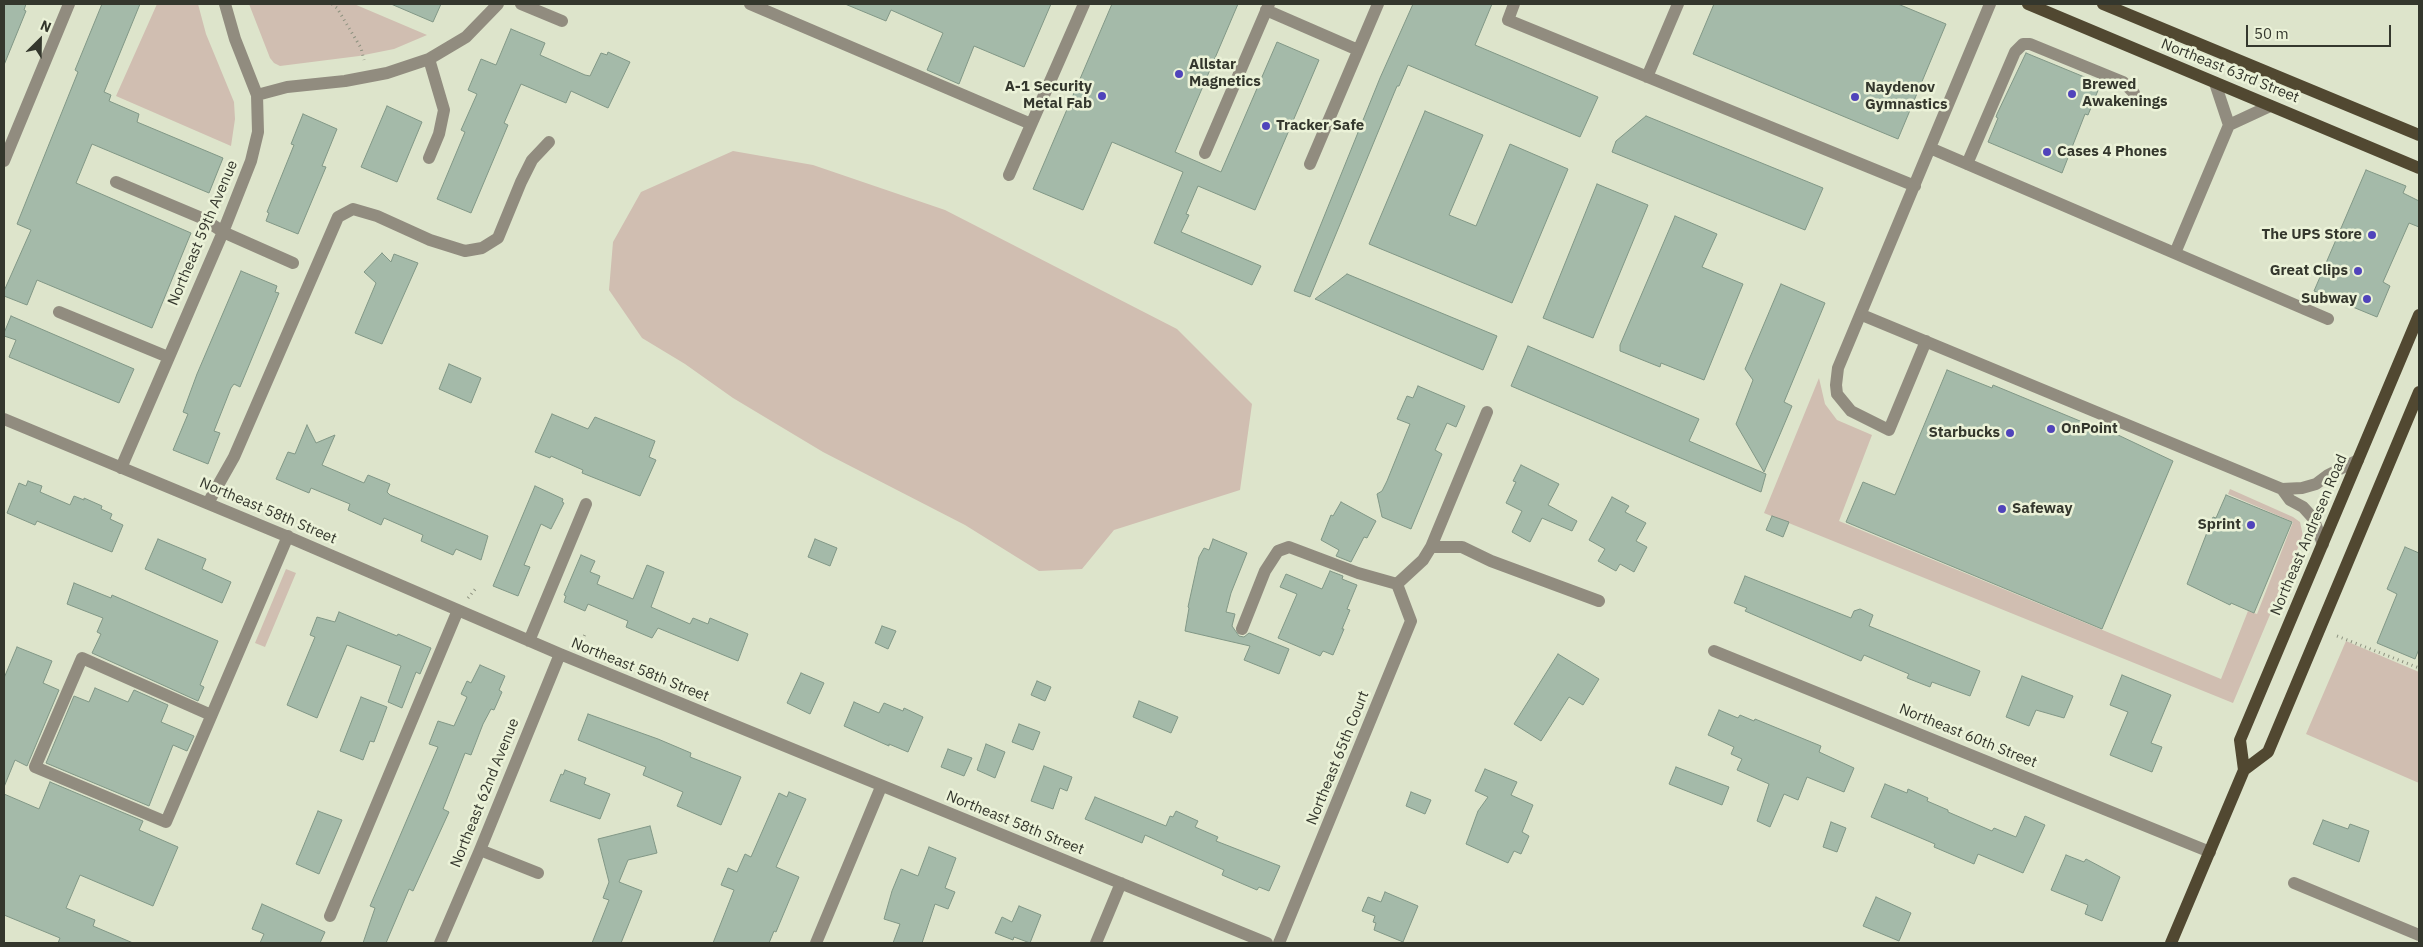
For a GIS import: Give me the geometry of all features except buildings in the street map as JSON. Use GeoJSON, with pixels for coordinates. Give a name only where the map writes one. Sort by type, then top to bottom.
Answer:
{"type":"FeatureCollection","features":[{"type":"Feature","properties":{"kind":"main road","name":"Northeast 63rd Street"},"geometry":{"type":"LineString","coordinates":[[2028,4],[2419,168]]}},
{"type":"Feature","properties":{"kind":"main road","name":"Northeast 63rd Street"},"geometry":{"type":"LineString","coordinates":[[2103,4],[2419,135]]}},
{"type":"Feature","properties":{"kind":"main road","name":"Northeast Andresen Road"},"geometry":{"type":"LineString","coordinates":[[2244,770],[2240,740],[2419,315]]}},
{"type":"Feature","properties":{"kind":"main road"},"geometry":{"type":"LineString","coordinates":[[2171,943],[2244,770],[2268,752],[2419,392]]}},
{"type":"Feature","properties":{"kind":"street"},"geometry":{"type":"LineString","coordinates":[[4,161],[69,4]]}},
{"type":"Feature","properties":{"kind":"street","name":"Northeast 59th Avenue"},"geometry":{"type":"LineString","coordinates":[[121,468],[223,232],[251,161],[258,132],[257,95],[234,40],[225,4]]}},
{"type":"Feature","properties":{"kind":"street"},"geometry":{"type":"LineString","coordinates":[[257,95],[287,87],[345,81],[387,73],[429,59],[466,37],[498,4]]}},
{"type":"Feature","properties":{"kind":"street"},"geometry":{"type":"LineString","coordinates":[[520,4],[562,21]]}},
{"type":"Feature","properties":{"kind":"street"},"geometry":{"type":"LineString","coordinates":[[750,4],[1031,124]]}},
{"type":"Feature","properties":{"kind":"street"},"geometry":{"type":"LineString","coordinates":[[1009,175],[1084,4]]}},
{"type":"Feature","properties":{"kind":"street"},"geometry":{"type":"LineString","coordinates":[[1310,164],[1378,4]]}},
{"type":"Feature","properties":{"kind":"street"},"geometry":{"type":"LineString","coordinates":[[1514,4],[1508,20],[1915,186]]}},
{"type":"Feature","properties":{"kind":"street"},"geometry":{"type":"LineString","coordinates":[[1647,77],[1678,4]]}},
{"type":"Feature","properties":{"kind":"street"},"geometry":{"type":"LineString","coordinates":[[1926,341],[1889,430],[1851,411],[1837,394],[1838,368],[1990,4]]}},
{"type":"Feature","properties":{"kind":"street"},"geometry":{"type":"LineString","coordinates":[[1205,153],[1268,7],[1358,50]]}},
{"type":"Feature","properties":{"kind":"street"},"geometry":{"type":"LineString","coordinates":[[1967,164],[2015,52],[2022,44],[2030,44],[2123,82],[2134,93]]}},
{"type":"Feature","properties":{"kind":"street"},"geometry":{"type":"LineString","coordinates":[[429,59],[444,110],[439,134],[429,158]]}},
{"type":"Feature","properties":{"kind":"street"},"geometry":{"type":"LineString","coordinates":[[2175,253],[2229,124],[2215,82]]}},
{"type":"Feature","properties":{"kind":"street"},"geometry":{"type":"LineString","coordinates":[[2229,124],[2270,106]]}},
{"type":"Feature","properties":{"kind":"street"},"geometry":{"type":"LineString","coordinates":[[208,504],[234,457],[338,217],[353,209],[377,216],[430,240],[465,251],[482,248],[498,238],[532,160],[549,142]]}},
{"type":"Feature","properties":{"kind":"street"},"geometry":{"type":"LineString","coordinates":[[1930,148],[2328,320]]}},
{"type":"Feature","properties":{"kind":"street"},"geometry":{"type":"LineString","coordinates":[[116,182],[204,219],[223,232],[293,263]]}},
{"type":"Feature","properties":{"kind":"street"},"geometry":{"type":"LineString","coordinates":[[59,312],[168,357]]}},
{"type":"Feature","properties":{"kind":"street"},"geometry":{"type":"LineString","coordinates":[[1862,314],[2282,489],[2302,488],[2316,484],[2328,475],[2358,460]]}},
{"type":"Feature","properties":{"kind":"street"},"geometry":{"type":"LineString","coordinates":[[1242,629],[1265,570],[1278,551],[1289,547],[1358,573],[1397,584],[1423,560],[1431,547],[1486,412]]}},
{"type":"Feature","properties":{"kind":"street","name":"Northeast 58th Street"},"geometry":{"type":"LineString","coordinates":[[4,419],[288,536],[560,654],[1267,943]]}},
{"type":"Feature","properties":{"kind":"street"},"geometry":{"type":"LineString","coordinates":[[2282,489],[2290,500],[2303,507],[2313,518],[2323,544]]}},
{"type":"Feature","properties":{"kind":"street"},"geometry":{"type":"LineString","coordinates":[[529,641],[586,504]]}},
{"type":"Feature","properties":{"kind":"street"},"geometry":{"type":"LineString","coordinates":[[211,715],[82,658],[35,767],[166,822],[288,536]]}},
{"type":"Feature","properties":{"kind":"street"},"geometry":{"type":"LineString","coordinates":[[1431,547],[1462,547],[1491,561],[1599,601]]}},
{"type":"Feature","properties":{"kind":"street","name":"Northeast 65th Court"},"geometry":{"type":"LineString","coordinates":[[1280,943],[1411,621],[1397,584]]}},
{"type":"Feature","properties":{"kind":"street"},"geometry":{"type":"LineString","coordinates":[[330,916],[458,610]]}},
{"type":"Feature","properties":{"kind":"street","name":"Northeast 60th Street"},"geometry":{"type":"LineString","coordinates":[[1714,651],[2210,852]]}},
{"type":"Feature","properties":{"kind":"street","name":"Northeast 62nd Avenue"},"geometry":{"type":"LineString","coordinates":[[440,943],[560,654]]}},
{"type":"Feature","properties":{"kind":"street"},"geometry":{"type":"LineString","coordinates":[[816,943],[881,786]]}},
{"type":"Feature","properties":{"kind":"street"},"geometry":{"type":"LineString","coordinates":[[480,850],[538,873]]}},
{"type":"Feature","properties":{"kind":"street"},"geometry":{"type":"LineString","coordinates":[[1096,943],[1121,883]]}},
{"type":"Feature","properties":{"kind":"street"},"geometry":{"type":"LineString","coordinates":[[2294,883],[2419,935]]}},
{"type":"Feature","properties":{"kind":"path"},"geometry":{"type":"LineString","coordinates":[[332,4],[337,8],[361,48],[364,60]]}},
{"type":"Feature","properties":{"kind":"path"},"geometry":{"type":"LineString","coordinates":[[2337,636],[2419,668]]}},
{"type":"Feature","properties":{"kind":"shaded area"},"geometry":{"type":"Polygon","coordinates":[[[157,4],[198,4],[206,34],[234,102],[235,119],[231,146],[116,96],[157,4]]]}},
{"type":"Feature","properties":{"kind":"shaded area"},"geometry":{"type":"Polygon","coordinates":[[[249,4],[354,4],[427,35],[394,49],[359,56],[280,66],[270,58],[249,4]]]}},
{"type":"Feature","properties":{"kind":"shaded area"},"geometry":{"type":"Polygon","coordinates":[[[733,151],[813,165],[945,210],[1177,329],[1252,404],[1240,490],[1114,530],[1082,569],[1039,571],[965,525],[823,452],[733,398],[685,364],[642,338],[609,290],[613,242],[641,192],[733,151]]]}},
{"type":"Feature","properties":{"kind":"shaded area"},"geometry":{"type":"Polygon","coordinates":[[[1819,378],[1825,404],[1837,420],[1872,435],[1839,521],[2221,679],[2248,611],[2257,614],[2293,522],[2228,494],[2230,489],[2293,517],[2300,522],[2303,536],[2233,703],[1764,513],[1819,378]]]}},
{"type":"Feature","properties":{"kind":"shaded area"},"geometry":{"type":"Polygon","coordinates":[[[286,569],[296,573],[265,647],[255,643],[286,569]]]}},
{"type":"Feature","properties":{"kind":"shaded area"},"geometry":{"type":"Polygon","coordinates":[[[2346,641],[2419,672],[2419,783],[2306,734],[2346,641]]]}},
{"type":"Feature","properties":{"kind":"place","name":"Allstar Magnetics"},"geometry":{"type":"Point","coordinates":[1179,74]}},
{"type":"Feature","properties":{"kind":"place","name":"Brewed Awakenings"},"geometry":{"type":"Point","coordinates":[2072,94]}},
{"type":"Feature","properties":{"kind":"place","name":"A-1 Security Metal Fab"},"geometry":{"type":"Point","coordinates":[1102,96]}},
{"type":"Feature","properties":{"kind":"place","name":"Naydenov Gymnastics"},"geometry":{"type":"Point","coordinates":[1855,97]}},
{"type":"Feature","properties":{"kind":"place","name":"Tracker Safe"},"geometry":{"type":"Point","coordinates":[1266,126]}},
{"type":"Feature","properties":{"kind":"place","name":"Cases 4 Phones"},"geometry":{"type":"Point","coordinates":[2047,152]}},
{"type":"Feature","properties":{"kind":"place","name":"The UPS Store"},"geometry":{"type":"Point","coordinates":[2372,235]}},
{"type":"Feature","properties":{"kind":"place","name":"Great Clips"},"geometry":{"type":"Point","coordinates":[2358,271]}},
{"type":"Feature","properties":{"kind":"place","name":"Subway"},"geometry":{"type":"Point","coordinates":[2367,299]}},
{"type":"Feature","properties":{"kind":"place","name":"OnPoint"},"geometry":{"type":"Point","coordinates":[2051,429]}},
{"type":"Feature","properties":{"kind":"place","name":"Starbucks"},"geometry":{"type":"Point","coordinates":[2010,433]}},
{"type":"Feature","properties":{"kind":"place","name":"Safeway"},"geometry":{"type":"Point","coordinates":[2002,509]}},
{"type":"Feature","properties":{"kind":"place","name":"Sprint"},"geometry":{"type":"Point","coordinates":[2251,525]}}]}
